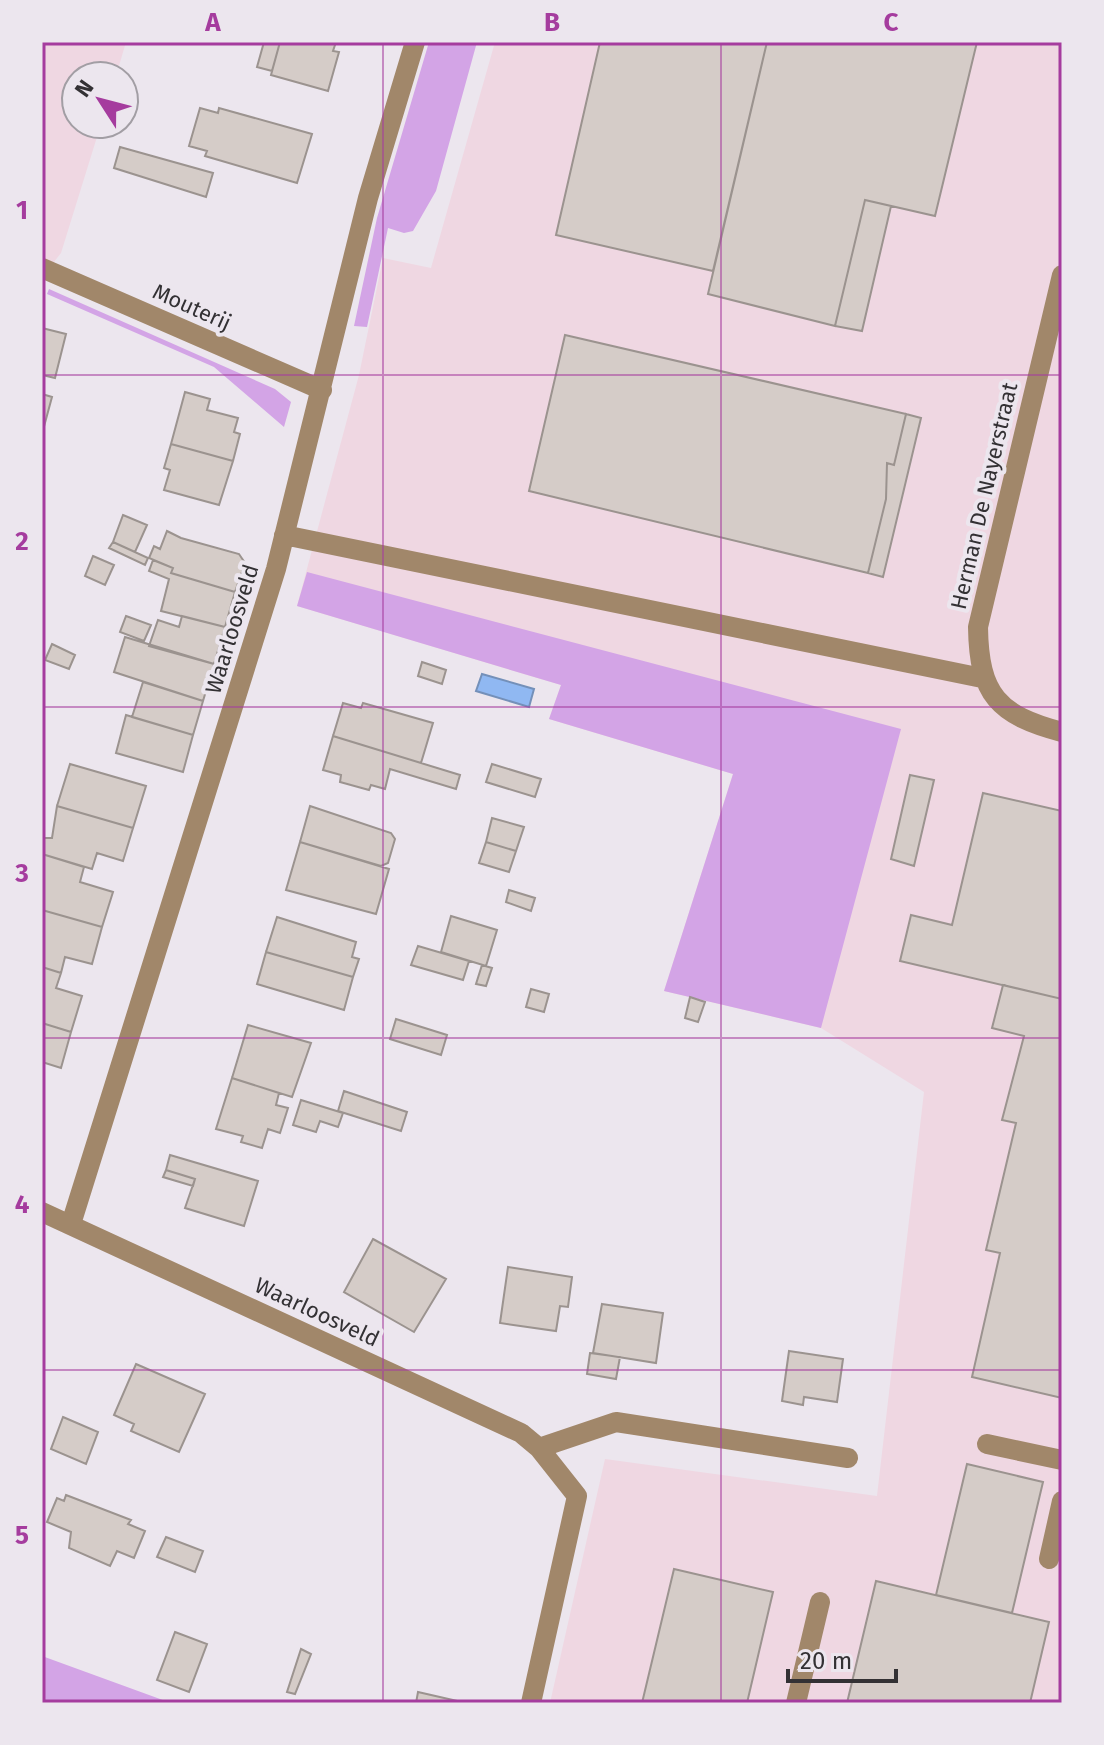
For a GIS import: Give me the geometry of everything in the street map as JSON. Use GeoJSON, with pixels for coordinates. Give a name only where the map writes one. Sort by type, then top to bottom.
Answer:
{"type":"FeatureCollection","features":[{"type":"Feature","properties":{"kind":"street","name":"Waarloosveld"},"geometry":{"type":"LineString","coordinates":[[71,1224],[284,535],[368,198],[415,42]]}},
{"type":"Feature","properties":{"kind":"street","name":"Mouterij"},"geometry":{"type":"LineString","coordinates":[[42,268],[322,390]]}},
{"type":"Feature","properties":{"kind":"street","name":"Herman De Nayerstraat"},"geometry":{"type":"LineString","coordinates":[[982,678],[978,627],[1062,275]]}},
{"type":"Feature","properties":{"kind":"street"},"geometry":{"type":"LineString","coordinates":[[284,535],[982,678],[1007,711],[1062,732]]}},
{"type":"Feature","properties":{"kind":"street","name":"Waarloosveld"},"geometry":{"type":"LineString","coordinates":[[42,1212],[521,1433],[539,1448],[577,1496],[531,1703]]}},
{"type":"Feature","properties":{"kind":"street"},"geometry":{"type":"LineString","coordinates":[[539,1448],[616,1422],[848,1458]]}},
{"type":"Feature","properties":{"kind":"street"},"geometry":{"type":"LineString","coordinates":[[987,1444],[1062,1460]]}},
{"type":"Feature","properties":{"kind":"street"},"geometry":{"type":"LineString","coordinates":[[1049,1559],[1062,1501]]}},
{"type":"Feature","properties":{"kind":"street"},"geometry":{"type":"LineString","coordinates":[[796,1703],[820,1602]]}},
{"type":"Feature","properties":{"kind":"shaded area"},"geometry":{"type":"Polygon","coordinates":[[[42,42],[126,42],[121,60],[60,60],[60,140],[96,140],[61,253],[42,277],[42,42]]]}},
{"type":"Feature","properties":{"kind":"shaded area"},"geometry":{"type":"Polygon","coordinates":[[[429,42],[477,42],[436,191],[413,231],[404,233],[388,228],[367,327],[354,326],[377,218],[429,42]]]}},
{"type":"Feature","properties":{"kind":"shaded area"},"geometry":{"type":"Polygon","coordinates":[[[495,42],[1062,42],[1062,1703],[550,1703],[605,1459],[877,1496],[924,1092],[821,1028],[664,991],[733,774],[549,719],[561,685],[297,606],[359,375],[383,258],[431,268],[495,42]]]}},
{"type":"Feature","properties":{"kind":"shaded area"},"geometry":{"type":"Polygon","coordinates":[[[49,289],[275,389],[291,402],[284,427],[214,367],[47,294],[49,289]]]}},
{"type":"Feature","properties":{"kind":"shaded area"},"geometry":{"type":"Polygon","coordinates":[[[307,572],[901,729],[821,1028],[664,991],[733,774],[549,719],[561,685],[297,606],[307,572]]]}},
{"type":"Feature","properties":{"kind":"shaded area"},"geometry":{"type":"Polygon","coordinates":[[[42,1656],[171,1703],[42,1703],[42,1656]]]}},
{"type":"Feature","properties":{"kind":"water"},"geometry":{"type":"Polygon","coordinates":[[[482,674],[534,689],[529,707],[476,691],[482,674]]]}},
{"type":"Feature","properties":{"kind":"building"},"geometry":{"type":"Polygon","coordinates":[[[264,42],[280,42],[272,71],[257,67],[264,42]]]}},
{"type":"Feature","properties":{"kind":"building"},"geometry":{"type":"Polygon","coordinates":[[[280,42],[336,42],[333,51],[339,52],[328,91],[271,75],[280,42]]]}},
{"type":"Feature","properties":{"kind":"building"},"geometry":{"type":"Polygon","coordinates":[[[600,42],[767,42],[713,271],[556,235],[600,42]]]}},
{"type":"Feature","properties":{"kind":"building"},"geometry":{"type":"Polygon","coordinates":[[[767,42],[977,42],[935,216],[865,200],[835,326],[708,294],[767,42]]]}},
{"type":"Feature","properties":{"kind":"building"},"geometry":{"type":"Polygon","coordinates":[[[200,108],[218,113],[219,108],[312,134],[297,183],[205,156],[207,151],[189,146],[200,108]]]}},
{"type":"Feature","properties":{"kind":"building"},"geometry":{"type":"Polygon","coordinates":[[[120,147],[213,173],[206,197],[114,168],[120,147]]]}},
{"type":"Feature","properties":{"kind":"building"},"geometry":{"type":"Polygon","coordinates":[[[865,200],[891,206],[862,331],[835,326],[865,200]]]}},
{"type":"Feature","properties":{"kind":"building"},"geometry":{"type":"Polygon","coordinates":[[[42,328],[66,334],[55,378],[42,375],[42,328]]]}},
{"type":"Feature","properties":{"kind":"building"},"geometry":{"type":"Polygon","coordinates":[[[565,335],[906,414],[894,465],[887,463],[886,499],[868,573],[529,491],[565,335]]]}},
{"type":"Feature","properties":{"kind":"building"},"geometry":{"type":"Polygon","coordinates":[[[185,392],[210,399],[207,410],[238,418],[234,432],[240,434],[233,461],[171,444],[185,392]]]}},
{"type":"Feature","properties":{"kind":"building"},"geometry":{"type":"Polygon","coordinates":[[[42,394],[52,397],[42,434],[42,394]]]}},
{"type":"Feature","properties":{"kind":"building"},"geometry":{"type":"Polygon","coordinates":[[[906,414],[921,418],[883,577],[868,573],[886,499],[887,463],[894,465],[906,414]]]}},
{"type":"Feature","properties":{"kind":"building"},"geometry":{"type":"Polygon","coordinates":[[[171,444],[233,461],[219,505],[164,490],[170,470],[164,468],[171,444]]]}},
{"type":"Feature","properties":{"kind":"building"},"geometry":{"type":"Polygon","coordinates":[[[123,515],[147,525],[135,552],[113,542],[123,515]]]}},
{"type":"Feature","properties":{"kind":"building"},"geometry":{"type":"Polygon","coordinates":[[[167,531],[181,538],[239,554],[245,563],[235,592],[171,573],[173,568],[149,558],[154,546],[160,549],[167,531]]]}},
{"type":"Feature","properties":{"kind":"building"},"geometry":{"type":"Polygon","coordinates":[[[113,542],[148,558],[145,565],[109,548],[113,542]]]}},
{"type":"Feature","properties":{"kind":"building"},"geometry":{"type":"Polygon","coordinates":[[[93,556],[114,565],[105,585],[85,576],[93,556]]]}},
{"type":"Feature","properties":{"kind":"building"},"geometry":{"type":"Polygon","coordinates":[[[153,560],[173,568],[171,573],[235,592],[225,627],[161,611],[169,579],[149,571],[153,560]]]}},
{"type":"Feature","properties":{"kind":"building"},"geometry":{"type":"Polygon","coordinates":[[[126,616],[151,625],[144,641],[120,632],[126,616]]]}},
{"type":"Feature","properties":{"kind":"building"},"geometry":{"type":"Polygon","coordinates":[[[182,616],[225,627],[214,664],[149,646],[158,620],[179,627],[182,616]]]}},
{"type":"Feature","properties":{"kind":"building"},"geometry":{"type":"Polygon","coordinates":[[[125,637],[214,664],[203,701],[114,672],[125,637]]]}},
{"type":"Feature","properties":{"kind":"building"},"geometry":{"type":"Polygon","coordinates":[[[52,644],[75,655],[69,669],[45,660],[52,644]]]}},
{"type":"Feature","properties":{"kind":"building"},"geometry":{"type":"Polygon","coordinates":[[[422,662],[446,670],[442,684],[418,676],[422,662]]]}},
{"type":"Feature","properties":{"kind":"building"},"geometry":{"type":"Polygon","coordinates":[[[143,682],[203,701],[193,735],[132,717],[143,682]]]}},
{"type":"Feature","properties":{"kind":"building"},"geometry":{"type":"Polygon","coordinates":[[[343,703],[361,708],[363,703],[433,723],[421,763],[333,736],[343,703]]]}},
{"type":"Feature","properties":{"kind":"building"},"geometry":{"type":"Polygon","coordinates":[[[126,715],[193,735],[183,772],[116,753],[126,715]]]}},
{"type":"Feature","properties":{"kind":"building"},"geometry":{"type":"Polygon","coordinates":[[[333,736],[460,775],[456,789],[390,769],[385,789],[371,785],[369,790],[340,782],[341,775],[323,770],[333,736]]]}},
{"type":"Feature","properties":{"kind":"building"},"geometry":{"type":"Polygon","coordinates":[[[70,764],[146,786],[133,828],[57,806],[70,764]]]}},
{"type":"Feature","properties":{"kind":"building"},"geometry":{"type":"Polygon","coordinates":[[[492,764],[541,779],[535,797],[486,782],[492,764]]]}},
{"type":"Feature","properties":{"kind":"building"},"geometry":{"type":"Polygon","coordinates":[[[910,775],[934,780],[914,866],[891,859],[910,775]]]}},
{"type":"Feature","properties":{"kind":"building"},"geometry":{"type":"Polygon","coordinates":[[[983,793],[1062,811],[1062,999],[900,961],[911,915],[952,925],[983,793]]]}},
{"type":"Feature","properties":{"kind":"building"},"geometry":{"type":"Polygon","coordinates":[[[57,806],[133,828],[123,861],[97,853],[92,869],[42,854],[42,838],[52,838],[57,806]]]}},
{"type":"Feature","properties":{"kind":"building"},"geometry":{"type":"Polygon","coordinates":[[[310,806],[391,833],[395,839],[388,863],[381,866],[300,842],[310,806]]]}},
{"type":"Feature","properties":{"kind":"building"},"geometry":{"type":"Polygon","coordinates":[[[492,818],[524,827],[516,851],[486,842],[492,818]]]}},
{"type":"Feature","properties":{"kind":"building"},"geometry":{"type":"Polygon","coordinates":[[[300,842],[389,869],[376,914],[286,890],[300,842]]]}},
{"type":"Feature","properties":{"kind":"building"},"geometry":{"type":"Polygon","coordinates":[[[486,842],[516,851],[509,872],[479,863],[486,842]]]}},
{"type":"Feature","properties":{"kind":"building"},"geometry":{"type":"Polygon","coordinates":[[[42,854],[84,867],[80,882],[113,892],[102,927],[42,910],[42,854]]]}},
{"type":"Feature","properties":{"kind":"building"},"geometry":{"type":"Polygon","coordinates":[[[509,890],[535,898],[531,911],[506,902],[509,890]]]}},
{"type":"Feature","properties":{"kind":"building"},"geometry":{"type":"Polygon","coordinates":[[[42,910],[102,927],[92,964],[65,957],[61,973],[42,967],[42,910]]]}},
{"type":"Feature","properties":{"kind":"building"},"geometry":{"type":"Polygon","coordinates":[[[451,916],[497,930],[486,966],[441,952],[451,916]]]}},
{"type":"Feature","properties":{"kind":"building"},"geometry":{"type":"Polygon","coordinates":[[[277,917],[356,942],[352,957],[359,959],[353,977],[266,952],[277,917]]]}},
{"type":"Feature","properties":{"kind":"building"},"geometry":{"type":"Polygon","coordinates":[[[418,946],[469,961],[463,980],[411,965],[418,946]]]}},
{"type":"Feature","properties":{"kind":"building"},"geometry":{"type":"Polygon","coordinates":[[[266,952],[353,977],[344,1010],[257,984],[266,952]]]}},
{"type":"Feature","properties":{"kind":"building"},"geometry":{"type":"Polygon","coordinates":[[[482,965],[492,968],[486,986],[476,984],[482,965]]]}},
{"type":"Feature","properties":{"kind":"building"},"geometry":{"type":"Polygon","coordinates":[[[42,967],[61,973],[56,988],[82,996],[71,1032],[42,1023],[42,967]]]}},
{"type":"Feature","properties":{"kind":"building"},"geometry":{"type":"Polygon","coordinates":[[[1003,985],[1062,999],[1062,1398],[972,1377],[1000,1253],[986,1250],[1016,1123],[1002,1120],[1024,1036],[992,1028],[1003,985]]]}},
{"type":"Feature","properties":{"kind":"building"},"geometry":{"type":"Polygon","coordinates":[[[531,989],[549,994],[544,1012],[526,1007],[531,989]]]}},
{"type":"Feature","properties":{"kind":"building"},"geometry":{"type":"Polygon","coordinates":[[[690,997],[705,1002],[698,1022],[685,1018],[690,997]]]}},
{"type":"Feature","properties":{"kind":"building"},"geometry":{"type":"Polygon","coordinates":[[[396,1019],[447,1035],[441,1055],[390,1039],[396,1019]]]}},
{"type":"Feature","properties":{"kind":"building"},"geometry":{"type":"Polygon","coordinates":[[[42,1023],[71,1032],[61,1068],[42,1062],[42,1023]]]}},
{"type":"Feature","properties":{"kind":"building"},"geometry":{"type":"Polygon","coordinates":[[[248,1025],[311,1043],[292,1097],[232,1078],[248,1025]]]}},
{"type":"Feature","properties":{"kind":"building"},"geometry":{"type":"Polygon","coordinates":[[[232,1078],[279,1093],[276,1105],[288,1108],[280,1133],[268,1129],[262,1148],[241,1142],[243,1136],[216,1129],[232,1078]]]}},
{"type":"Feature","properties":{"kind":"building"},"geometry":{"type":"Polygon","coordinates":[[[344,1091],[407,1112],[401,1131],[338,1111],[344,1091]]]}},
{"type":"Feature","properties":{"kind":"building"},"geometry":{"type":"Polygon","coordinates":[[[301,1100],[343,1113],[338,1127],[320,1121],[316,1132],[293,1125],[301,1100]]]}},
{"type":"Feature","properties":{"kind":"building"},"geometry":{"type":"Polygon","coordinates":[[[170,1155],[258,1181],[244,1226],[185,1208],[195,1179],[166,1170],[170,1155]]]}},
{"type":"Feature","properties":{"kind":"building"},"geometry":{"type":"Polygon","coordinates":[[[166,1170],[195,1179],[193,1186],[163,1177],[166,1170]]]}},
{"type":"Feature","properties":{"kind":"building"},"geometry":{"type":"Polygon","coordinates":[[[373,1239],[446,1279],[414,1332],[344,1292],[373,1239]]]}},
{"type":"Feature","properties":{"kind":"building"},"geometry":{"type":"Polygon","coordinates":[[[508,1267],[572,1277],[568,1307],[560,1306],[556,1331],[500,1323],[508,1267]]]}},
{"type":"Feature","properties":{"kind":"building"},"geometry":{"type":"Polygon","coordinates":[[[602,1304],[663,1313],[656,1363],[593,1353],[602,1304]]]}},
{"type":"Feature","properties":{"kind":"building"},"geometry":{"type":"Polygon","coordinates":[[[789,1351],[843,1359],[837,1402],[804,1397],[803,1405],[782,1401],[789,1351]]]}},
{"type":"Feature","properties":{"kind":"building"},"geometry":{"type":"Polygon","coordinates":[[[590,1353],[620,1357],[616,1379],[587,1374],[590,1353]]]}},
{"type":"Feature","properties":{"kind":"building"},"geometry":{"type":"Polygon","coordinates":[[[136,1364],[205,1394],[179,1452],[131,1431],[134,1424],[114,1415],[136,1364]]]}},
{"type":"Feature","properties":{"kind":"building"},"geometry":{"type":"Polygon","coordinates":[[[63,1417],[98,1432],[86,1464],[51,1449],[63,1417]]]}},
{"type":"Feature","properties":{"kind":"building"},"geometry":{"type":"Polygon","coordinates":[[[967,1464],[1043,1482],[1012,1613],[936,1595],[967,1464]]]}},
{"type":"Feature","properties":{"kind":"building"},"geometry":{"type":"Polygon","coordinates":[[[66,1495],[131,1520],[128,1524],[145,1531],[134,1558],[117,1551],[110,1566],[69,1548],[71,1532],[47,1522],[57,1498],[64,1501],[66,1495]]]}},
{"type":"Feature","properties":{"kind":"building"},"geometry":{"type":"Polygon","coordinates":[[[166,1537],[203,1551],[195,1572],[157,1557],[166,1537]]]}},
{"type":"Feature","properties":{"kind":"building"},"geometry":{"type":"Polygon","coordinates":[[[674,1569],[773,1592],[747,1703],[642,1703],[674,1569]]]}},
{"type":"Feature","properties":{"kind":"building"},"geometry":{"type":"Polygon","coordinates":[[[876,1581],[1049,1622],[1030,1703],[847,1703],[876,1581]]]}},
{"type":"Feature","properties":{"kind":"building"},"geometry":{"type":"Polygon","coordinates":[[[175,1632],[207,1644],[189,1692],[157,1680],[175,1632]]]}},
{"type":"Feature","properties":{"kind":"building"},"geometry":{"type":"Polygon","coordinates":[[[301,1649],[311,1654],[295,1694],[287,1692],[301,1649]]]}},
{"type":"Feature","properties":{"kind":"building"},"geometry":{"type":"Polygon","coordinates":[[[418,1692],[466,1703],[416,1703],[418,1692]]]}}]}
